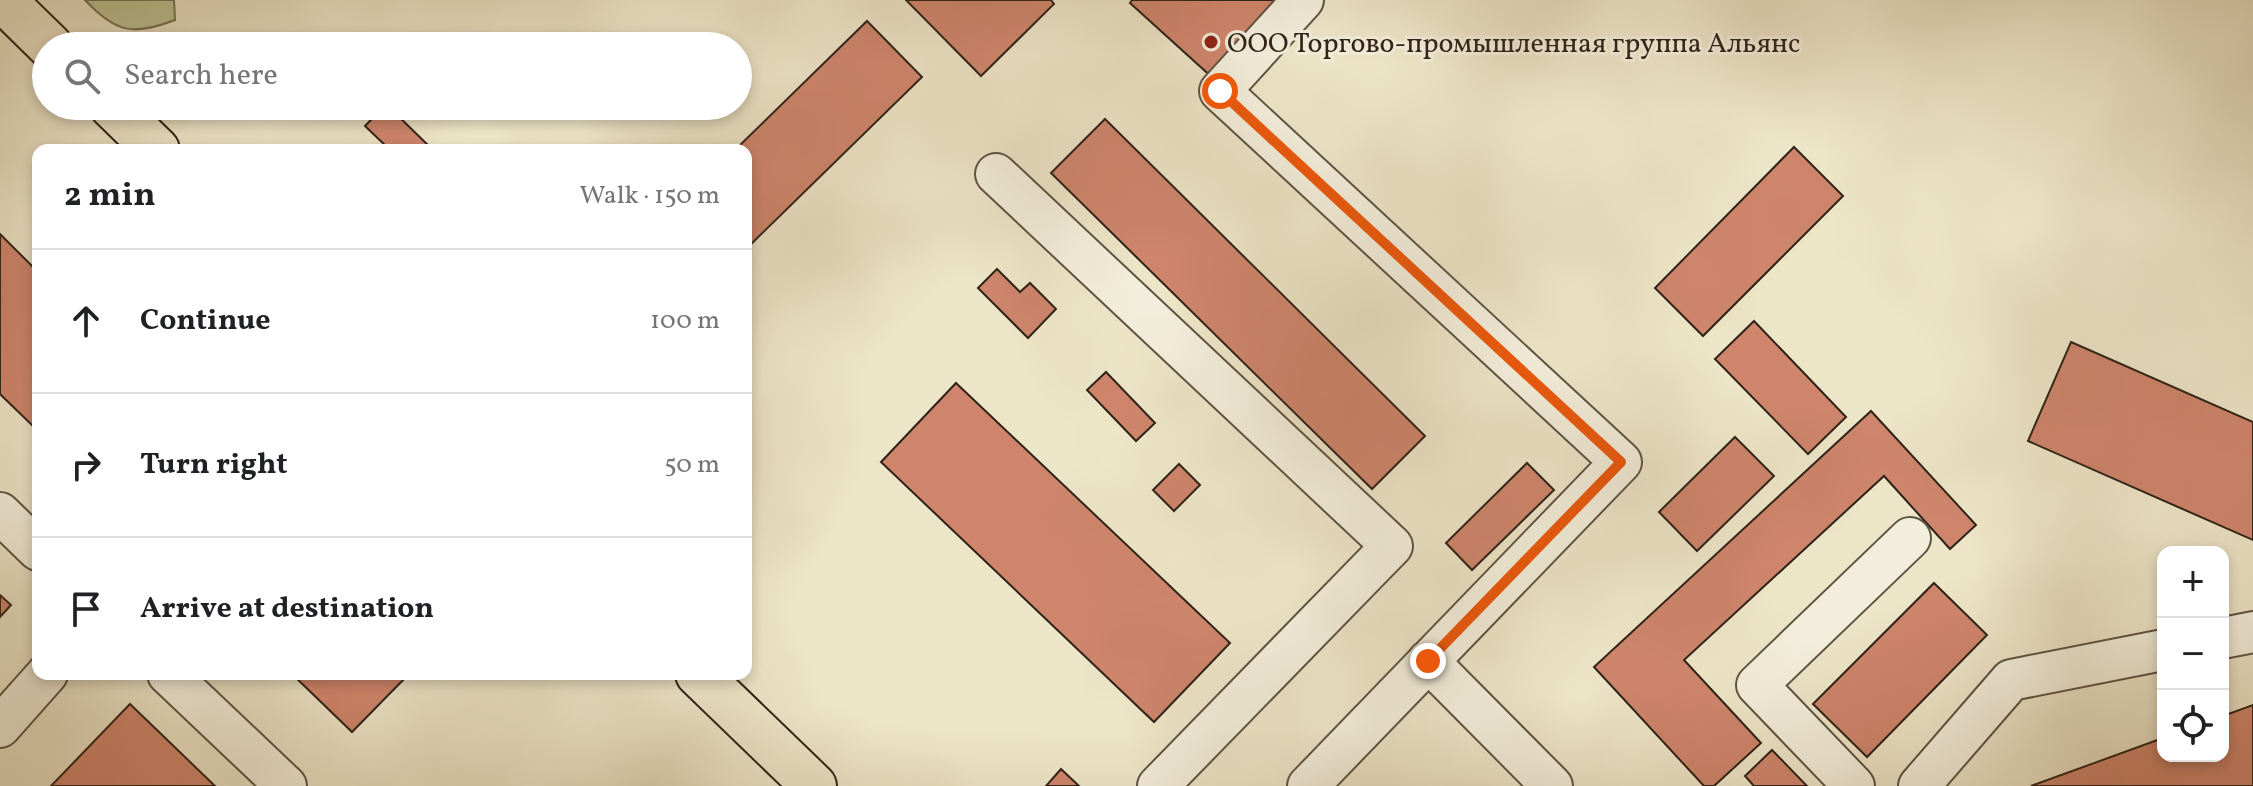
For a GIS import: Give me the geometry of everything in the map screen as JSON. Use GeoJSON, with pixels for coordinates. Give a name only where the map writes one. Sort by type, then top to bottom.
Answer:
{"type":"FeatureCollection","features":[{"type":"Feature","properties":{"kind":"main road"},"geometry":{"type":"LineString","coordinates":[[3,0],[36,32]]}},
{"type":"Feature","properties":{"kind":"main road"},"geometry":{"type":"LineString","coordinates":[[126,120],[151,144]]}},
{"type":"Feature","properties":{"kind":"main road"},"geometry":{"type":"LineString","coordinates":[[704,680],[814,786]]}},
{"type":"Feature","properties":{"kind":"lane"},"geometry":{"type":"LineString","coordinates":[[1303,0],[1220,91],[1621,462],[1308,786]]}},
{"type":"Feature","properties":{"kind":"lane"},"geometry":{"type":"LineString","coordinates":[[996,174],[1392,546],[1158,786]]}},
{"type":"Feature","properties":{"kind":"lane"},"geometry":{"type":"LineString","coordinates":[[0,513],[32,544]]}},
{"type":"Feature","properties":{"kind":"lane"},"geometry":{"type":"LineString","coordinates":[[1854,786],[1757,685],[1910,538]]}},
{"type":"Feature","properties":{"kind":"lane"},"geometry":{"type":"LineString","coordinates":[[2229,637],[2253,632]]}},
{"type":"Feature","properties":{"kind":"lane"},"geometry":{"type":"LineString","coordinates":[[1919,786],[2011,680],[2157,651]]}},
{"type":"Feature","properties":{"kind":"lane"},"geometry":{"type":"LineString","coordinates":[[1428,661],[1552,786]]}},
{"type":"Feature","properties":{"kind":"lane"},"geometry":{"type":"LineString","coordinates":[[0,727],[42,680]]}},
{"type":"Feature","properties":{"kind":"lane"},"geometry":{"type":"LineString","coordinates":[[174,680],[286,786]]}},
{"type":"Feature","properties":{"kind":"green space"},"geometry":{"type":"Polygon","coordinates":[[[85,0],[174,0],[175,20],[148,28],[126,28],[106,19],[85,0]]]}},
{"type":"Feature","properties":{"kind":"building"},"geometry":{"type":"Polygon","coordinates":[[[906,0],[1051,0],[1054,4],[981,76],[906,0]]]}},
{"type":"Feature","properties":{"kind":"building","name":"ООО Торгово-промышленная группа Альянс"},"geometry":{"type":"Polygon","coordinates":[[[1132,0],[1288,0],[1215,80],[1130,3],[1132,0]]]}},
{"type":"Feature","properties":{"kind":"building"},"geometry":{"type":"Polygon","coordinates":[[[867,21],[922,77],[752,243],[752,144],[741,144],[867,21]]]}},
{"type":"Feature","properties":{"kind":"building"},"geometry":{"type":"Polygon","coordinates":[[[1105,119],[1425,436],[1372,489],[1051,173],[1105,119]]]}},
{"type":"Feature","properties":{"kind":"building"},"geometry":{"type":"Polygon","coordinates":[[[371,120],[402,120],[427,144],[384,144],[365,126],[371,120]]]}},
{"type":"Feature","properties":{"kind":"building"},"geometry":{"type":"Polygon","coordinates":[[[1794,147],[1843,196],[1703,336],[1655,288],[1794,147]]]}},
{"type":"Feature","properties":{"kind":"building"},"geometry":{"type":"Polygon","coordinates":[[[0,234],[32,266],[32,425],[0,394],[0,234]]]}},
{"type":"Feature","properties":{"kind":"building"},"geometry":{"type":"Polygon","coordinates":[[[997,269],[1020,292],[1030,283],[1056,309],[1028,338],[978,288],[997,269]]]}},
{"type":"Feature","properties":{"kind":"building"},"geometry":{"type":"Polygon","coordinates":[[[1754,321],[1846,417],[1808,454],[1715,359],[1754,321]]]}},
{"type":"Feature","properties":{"kind":"building"},"geometry":{"type":"Polygon","coordinates":[[[2071,342],[2253,422],[2253,540],[2028,441],[2071,342]]]}},
{"type":"Feature","properties":{"kind":"building"},"geometry":{"type":"Polygon","coordinates":[[[1106,372],[1155,423],[1136,441],[1087,390],[1106,372]]]}},
{"type":"Feature","properties":{"kind":"building"},"geometry":{"type":"Polygon","coordinates":[[[956,383],[1230,643],[1154,722],[881,462],[956,383]]]}},
{"type":"Feature","properties":{"kind":"building"},"geometry":{"type":"Polygon","coordinates":[[[1871,411],[1976,525],[1950,549],[1884,476],[1684,660],[1761,743],[1714,786],[1704,786],[1594,667],[1871,411]]]}},
{"type":"Feature","properties":{"kind":"building"},"geometry":{"type":"Polygon","coordinates":[[[1735,437],[1774,476],[1697,551],[1659,512],[1735,437]]]}},
{"type":"Feature","properties":{"kind":"building"},"geometry":{"type":"Polygon","coordinates":[[[1527,463],[1554,490],[1472,570],[1446,543],[1527,463]]]}},
{"type":"Feature","properties":{"kind":"building"},"geometry":{"type":"Polygon","coordinates":[[[1179,464],[1200,485],[1174,511],[1153,490],[1179,464]]]}},
{"type":"Feature","properties":{"kind":"building"},"geometry":{"type":"Polygon","coordinates":[[[1934,583],[1987,635],[1867,757],[1813,704],[1934,583]]]}},
{"type":"Feature","properties":{"kind":"building"},"geometry":{"type":"Polygon","coordinates":[[[0,595],[11,605],[0,617],[0,595]]]}},
{"type":"Feature","properties":{"kind":"building"},"geometry":{"type":"Polygon","coordinates":[[[298,680],[403,680],[352,732],[298,680]]]}},
{"type":"Feature","properties":{"kind":"building"},"geometry":{"type":"Polygon","coordinates":[[[130,704],[215,786],[51,786],[130,704]]]}},
{"type":"Feature","properties":{"kind":"building"},"geometry":{"type":"Polygon","coordinates":[[[2253,705],[2253,786],[2031,786],[2157,740],[2157,762],[2229,762],[2229,714],[2253,705]]]}},
{"type":"Feature","properties":{"kind":"building"},"geometry":{"type":"Polygon","coordinates":[[[1772,750],[1807,786],[1754,786],[1745,776],[1772,750]]]}},
{"type":"Feature","properties":{"kind":"building"},"geometry":{"type":"Polygon","coordinates":[[[1061,769],[1079,786],[1046,786],[1061,769]]]}},
{"type":"Feature","properties":{"kind":"place","name":"ООО Торгово-промышленная группа Альянс"},"geometry":{"type":"Point","coordinates":[1211,42]}},
{"type":"Feature","properties":{"kind":"route"},"geometry":{"type":"LineString","coordinates":[[1220,91],[1621,462],[1428,661]]}}]}
